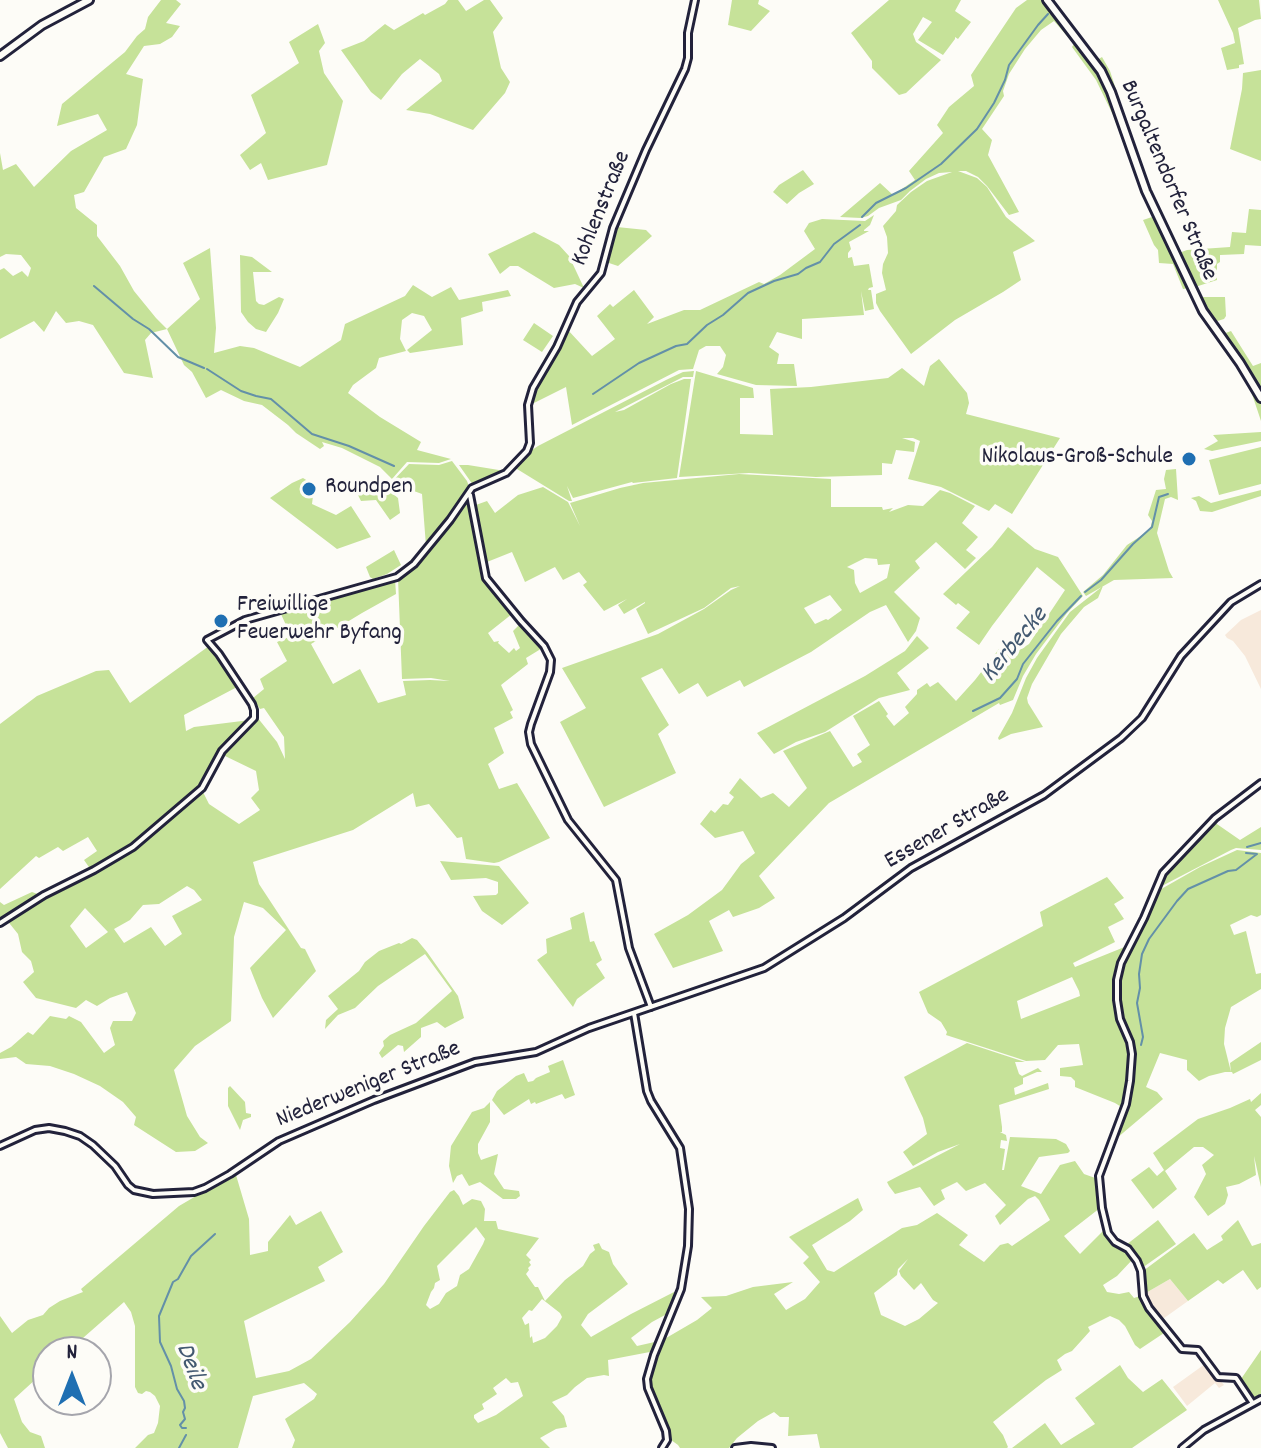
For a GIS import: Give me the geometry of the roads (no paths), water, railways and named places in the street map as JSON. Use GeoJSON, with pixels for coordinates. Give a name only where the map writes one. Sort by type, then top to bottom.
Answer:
{"type":"FeatureCollection","features":[{"type":"Feature","properties":{"kind":"main road"},"geometry":{"type":"LineString","coordinates":[[0,56],[42,25],[89,0]]}},
{"type":"Feature","properties":{"kind":"main road","name":"Burgaltendorfer Straße"},"geometry":{"type":"LineString","coordinates":[[1047,0],[1107,82],[1146,191],[1203,311],[1261,398]]}},
{"type":"Feature","properties":{"kind":"street","name":"Kohlenstraße"},"geometry":{"type":"LineString","coordinates":[[471,490],[506,473],[527,451],[530,443],[528,405],[533,388],[557,347],[577,302],[603,268],[613,228],[685,69],[695,0]]}},
{"type":"Feature","properties":{"kind":"street"},"geometry":{"type":"LineString","coordinates":[[0,923],[44,895],[125,853],[202,788],[222,751],[251,722],[254,706],[207,640],[245,620],[397,577],[414,564],[471,490]]}},
{"type":"Feature","properties":{"kind":"street"},"geometry":{"type":"LineString","coordinates":[[471,490],[486,578],[541,642],[550,657],[550,672],[530,728],[533,748],[568,820],[616,880],[632,960],[651,1007]]}},
{"type":"Feature","properties":{"kind":"street","name":"Essener Straße"},"geometry":{"type":"LineString","coordinates":[[596,1025],[764,968],[844,918],[911,868],[1044,795],[1121,738],[1142,718],[1181,656],[1228,605],[1261,584]]}},
{"type":"Feature","properties":{"kind":"street"},"geometry":{"type":"LineString","coordinates":[[1252,1402],[1236,1378],[1218,1377],[1198,1350],[1184,1351],[1149,1308],[1143,1296],[1139,1265],[1128,1249],[1109,1236],[1102,1208],[1100,1173],[1126,1104],[1132,1063],[1130,1042],[1120,1019],[1117,1000],[1121,963],[1163,873],[1215,818],[1261,783]]}},
{"type":"Feature","properties":{"kind":"street"},"geometry":{"type":"LineString","coordinates":[[634,1013],[647,1091],[680,1148],[689,1209],[688,1246],[682,1284],[647,1379],[666,1431],[667,1440],[662,1448]]}},
{"type":"Feature","properties":{"kind":"street","name":"Niederweniger Straße"},"geometry":{"type":"LineString","coordinates":[[0,1146],[35,1130],[49,1128],[65,1131],[93,1145],[134,1190],[153,1194],[194,1192],[222,1179],[279,1141],[360,1106],[475,1062],[536,1052],[596,1025]]}},
{"type":"Feature","properties":{"kind":"street"},"geometry":{"type":"LineString","coordinates":[[1182,1448],[1199,1433],[1261,1399]]}},
{"type":"Feature","properties":{"kind":"street"},"geometry":{"type":"LineString","coordinates":[[735,1448],[772,1448]]}},
{"type":"Feature","properties":{"kind":"waterway"},"geometry":{"type":"LineString","coordinates":[[862,217],[876,203],[906,188],[941,164],[977,129],[994,103],[1009,65],[1048,14]]}},
{"type":"Feature","properties":{"kind":"waterway"},"geometry":{"type":"LineString","coordinates":[[593,394],[639,363],[687,344],[748,293],[820,262],[834,244],[860,225]]}},
{"type":"Feature","properties":{"kind":"waterway"},"geometry":{"type":"LineString","coordinates":[[94,286],[149,329],[178,357],[204,368]]}},
{"type":"Feature","properties":{"kind":"waterway"},"geometry":{"type":"LineString","coordinates":[[207,369],[241,391],[271,399],[312,434],[394,466]]}},
{"type":"Feature","properties":{"kind":"waterway","name":"Kerbecke"},"geometry":{"type":"LineString","coordinates":[[1085,592],[1101,580],[1152,527],[1159,497],[1168,494]]}},
{"type":"Feature","properties":{"kind":"waterway","name":"Kerbecke"},"geometry":{"type":"LineString","coordinates":[[973,711],[1000,698],[1057,621],[1081,596]]}},
{"type":"Feature","properties":{"kind":"waterway"},"geometry":{"type":"LineString","coordinates":[[1247,847],[1261,843]]}},
{"type":"Feature","properties":{"kind":"waterway"},"geometry":{"type":"LineString","coordinates":[[1141,1045],[1143,1037],[1137,1003],[1139,974],[1142,954],[1149,939],[1188,889],[1236,870],[1257,854],[1246,853]]}},
{"type":"Feature","properties":{"kind":"waterway","name":"Deile"},"geometry":{"type":"LineString","coordinates":[[186,1428],[180,1425],[185,1419],[184,1401],[160,1342],[159,1316],[173,1282],[178,1279],[191,1256],[215,1234]]}},
{"type":"Feature","properties":{"kind":"waterway","name":"Deile"},"geometry":{"type":"LineString","coordinates":[[179,1448],[186,1435]]}},
{"type":"Feature","properties":{"kind":"place","name":"Nikolaus-Groß-Schule"},"geometry":{"type":"Point","coordinates":[1189,459]}},
{"type":"Feature","properties":{"kind":"place","name":"Roundpen"},"geometry":{"type":"Point","coordinates":[309,489]}},
{"type":"Feature","properties":{"kind":"place","name":"Freiwillige Feuerwehr Byfang"},"geometry":{"type":"Point","coordinates":[221,621]}}]}
